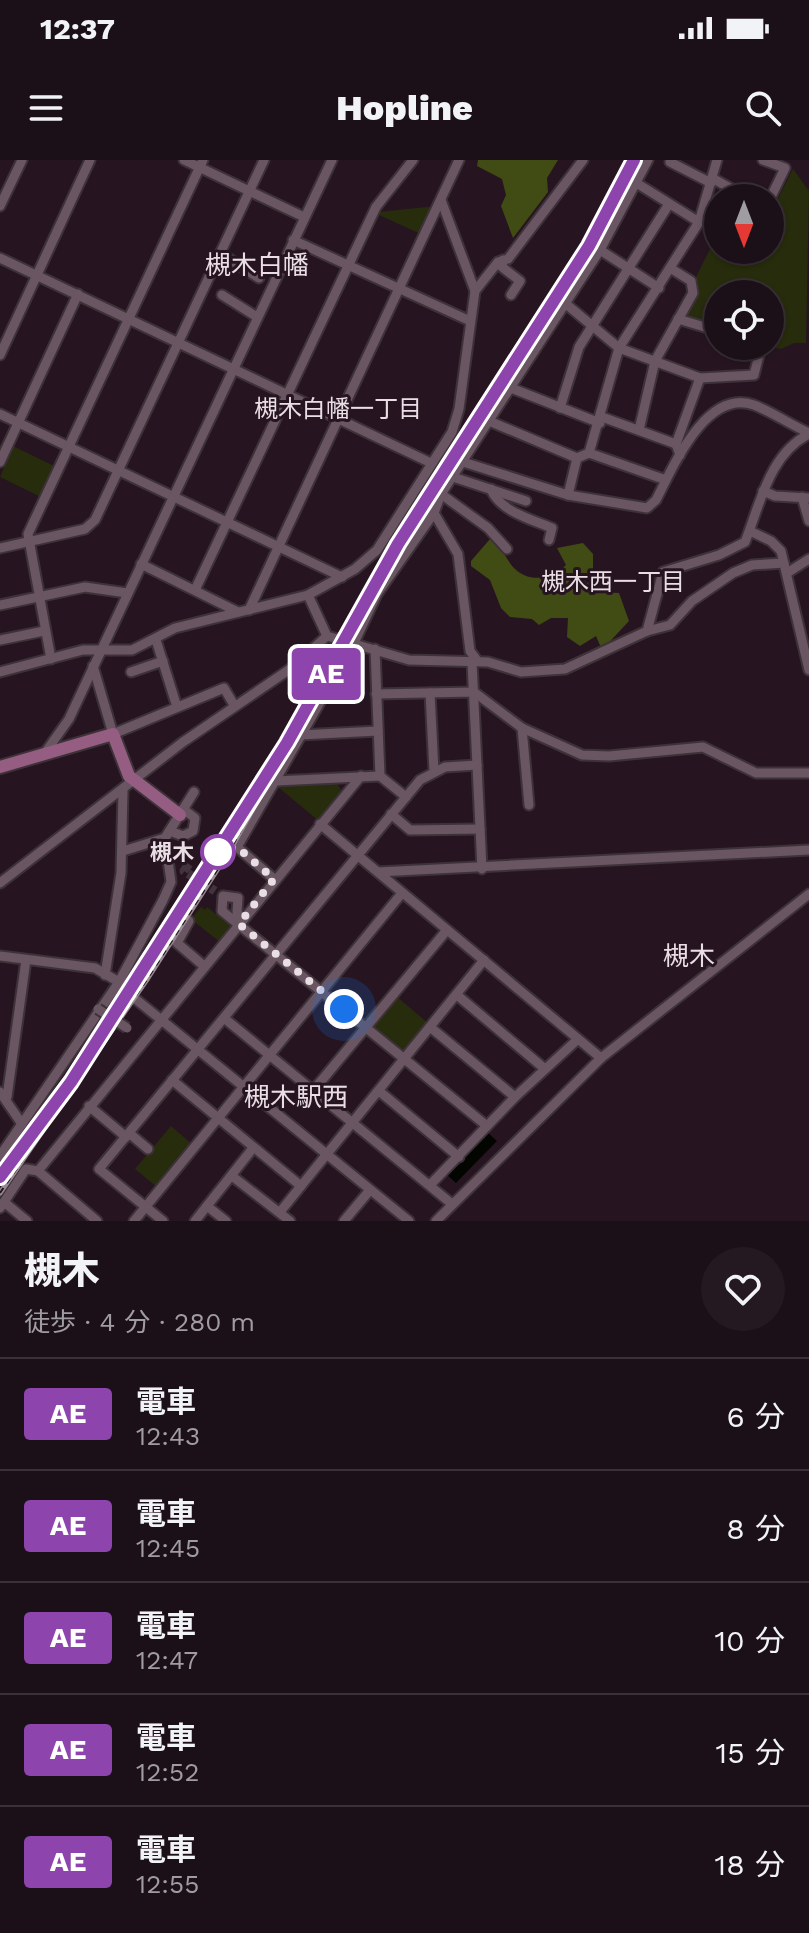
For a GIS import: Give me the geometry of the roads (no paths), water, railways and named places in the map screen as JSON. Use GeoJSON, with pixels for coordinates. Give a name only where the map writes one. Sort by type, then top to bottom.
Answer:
{"type":"FeatureCollection","features":[{"type":"Feature","properties":{"kind":"main road"},"geometry":{"type":"LineString","coordinates":[[0,767],[47,750],[113,734],[133,780],[182,812]]}},
{"type":"Feature","properties":{"kind":"street"},"geometry":{"type":"LineString","coordinates":[[0,206],[22,160]]}},
{"type":"Feature","properties":{"kind":"street"},"geometry":{"type":"LineString","coordinates":[[0,355],[90,160]]}},
{"type":"Feature","properties":{"kind":"street"},"geometry":{"type":"LineString","coordinates":[[184,160],[202,164],[304,217]]}},
{"type":"Feature","properties":{"kind":"street"},"geometry":{"type":"LineString","coordinates":[[0,548],[89,527],[264,160]]}},
{"type":"Feature","properties":{"kind":"street"},"geometry":{"type":"LineString","coordinates":[[47,750],[69,719],[332,160]]}},
{"type":"Feature","properties":{"kind":"street"},"geometry":{"type":"LineString","coordinates":[[195,590],[376,207],[413,160]]}},
{"type":"Feature","properties":{"kind":"street"},"geometry":{"type":"LineString","coordinates":[[244,611],[281,546],[459,160]]}},
{"type":"Feature","properties":{"kind":"street"},"geometry":{"type":"LineString","coordinates":[[475,291],[583,160]]}},
{"type":"Feature","properties":{"kind":"street"},"geometry":{"type":"LineString","coordinates":[[274,879],[237,847],[354,643],[377,594],[434,513],[441,494],[600,250],[638,184],[648,160]]}},
{"type":"Feature","properties":{"kind":"street"},"geometry":{"type":"LineString","coordinates":[[589,453],[601,420],[619,348],[699,222],[717,160]]}},
{"type":"Feature","properties":{"kind":"street"},"geometry":{"type":"LineString","coordinates":[[763,160],[785,168],[777,184]]}},
{"type":"Feature","properties":{"kind":"street"},"geometry":{"type":"LineString","coordinates":[[670,162],[718,184]]}},
{"type":"Feature","properties":{"kind":"street"},"geometry":{"type":"LineString","coordinates":[[51,659],[27,542],[67,446],[130,320],[202,164]]}},
{"type":"Feature","properties":{"kind":"street"},"geometry":{"type":"LineString","coordinates":[[638,184],[699,222]]}},
{"type":"Feature","properties":{"kind":"street"},"geometry":{"type":"LineString","coordinates":[[0,672],[83,650],[132,650],[156,640],[168,630],[308,595],[342,577],[377,550],[457,421],[475,291],[441,200]]}},
{"type":"Feature","properties":{"kind":"street"},"geometry":{"type":"LineString","coordinates":[[560,408],[579,347],[669,204]]}},
{"type":"Feature","properties":{"kind":"street"},"geometry":{"type":"LineString","coordinates":[[293,240],[471,322]]}},
{"type":"Feature","properties":{"kind":"street"},"geometry":{"type":"LineString","coordinates":[[600,250],[659,288]]}},
{"type":"Feature","properties":{"kind":"street"},"geometry":{"type":"LineString","coordinates":[[220,253],[259,278]]}},
{"type":"Feature","properties":{"kind":"street"},"geometry":{"type":"LineString","coordinates":[[0,258],[431,463]]}},
{"type":"Feature","properties":{"kind":"street"},"geometry":{"type":"LineString","coordinates":[[503,260],[502,267],[520,281],[511,295]]}},
{"type":"Feature","properties":{"kind":"street"},"geometry":{"type":"LineString","coordinates":[[639,430],[655,361],[693,293],[691,281],[670,268]]}},
{"type":"Feature","properties":{"kind":"street"},"geometry":{"type":"LineString","coordinates":[[0,462],[78,294]]}},
{"type":"Feature","properties":{"kind":"street"},"geometry":{"type":"LineString","coordinates":[[222,295],[257,317]]}},
{"type":"Feature","properties":{"kind":"street"},"geometry":{"type":"LineString","coordinates":[[566,304],[619,348],[700,378],[754,375],[758,360]]}},
{"type":"Feature","properties":{"kind":"street"},"geometry":{"type":"LineString","coordinates":[[678,319],[704,327]]}},
{"type":"Feature","properties":{"kind":"street"},"geometry":{"type":"LineString","coordinates":[[680,455],[676,444],[700,378]]}},
{"type":"Feature","properties":{"kind":"street"},"geometry":{"type":"LineString","coordinates":[[511,388],[560,408],[639,430],[676,444]]}},
{"type":"Feature","properties":{"kind":"street"},"geometry":{"type":"LineString","coordinates":[[463,462],[568,495],[647,508],[652,506],[680,455],[706,417],[735,403],[755,405],[809,434]]}},
{"type":"Feature","properties":{"kind":"street"},"geometry":{"type":"LineString","coordinates":[[0,414],[228,520],[342,577]]}},
{"type":"Feature","properties":{"kind":"street"},"geometry":{"type":"LineString","coordinates":[[489,421],[577,458],[589,453],[666,480]]}},
{"type":"Feature","properties":{"kind":"street"},"geometry":{"type":"LineString","coordinates":[[647,631],[663,572],[734,550],[745,542],[763,491],[797,440],[809,434]]}},
{"type":"Feature","properties":{"kind":"street"},"geometry":{"type":"LineString","coordinates":[[568,495],[577,458]]}},
{"type":"Feature","properties":{"kind":"street"},"geometry":{"type":"LineString","coordinates":[[453,477],[526,501]]}},
{"type":"Feature","properties":{"kind":"street"},"geometry":{"type":"LineString","coordinates":[[491,489],[497,500],[522,516],[552,528],[549,540]]}},
{"type":"Feature","properties":{"kind":"street"},"geometry":{"type":"LineString","coordinates":[[763,491],[775,496],[806,497],[809,521]]}},
{"type":"Feature","properties":{"kind":"street"},"geometry":{"type":"LineString","coordinates":[[441,494],[488,528],[507,549]]}},
{"type":"Feature","properties":{"kind":"street"},"geometry":{"type":"LineString","coordinates":[[434,513],[458,554],[470,651],[476,659],[472,662],[482,869]]}},
{"type":"Feature","properties":{"kind":"street"},"geometry":{"type":"LineString","coordinates":[[750,531],[771,541],[781,551],[809,670]]}},
{"type":"Feature","properties":{"kind":"street"},"geometry":{"type":"LineString","coordinates":[[327,636],[409,660],[488,662],[521,672],[565,669],[647,631],[670,625],[692,601],[733,573],[752,565],[786,568],[809,559]]}},
{"type":"Feature","properties":{"kind":"street"},"geometry":{"type":"LineString","coordinates":[[141,564],[244,611]]}},
{"type":"Feature","properties":{"kind":"street"},"geometry":{"type":"LineString","coordinates":[[0,605],[85,587],[112,588],[127,593]]}},
{"type":"Feature","properties":{"kind":"street"},"geometry":{"type":"LineString","coordinates":[[308,595],[327,636]]}},
{"type":"Feature","properties":{"kind":"street"},"geometry":{"type":"LineString","coordinates":[[0,640],[44,631]]}},
{"type":"Feature","properties":{"kind":"street"},"geometry":{"type":"LineString","coordinates":[[0,883],[234,705],[290,669],[327,636]]}},
{"type":"Feature","properties":{"kind":"street"},"geometry":{"type":"LineString","coordinates":[[156,640],[177,707]]}},
{"type":"Feature","properties":{"kind":"street"},"geometry":{"type":"LineString","coordinates":[[375,649],[380,776]]}},
{"type":"Feature","properties":{"kind":"street"},"geometry":{"type":"LineString","coordinates":[[131,672],[163,661]]}},
{"type":"Feature","properties":{"kind":"street"},"geometry":{"type":"LineString","coordinates":[[93,666],[113,734],[224,688],[234,705]]}},
{"type":"Feature","properties":{"kind":"street"},"geometry":{"type":"LineString","coordinates":[[376,694],[474,692],[522,728],[585,755],[703,747],[756,773],[809,773]]}},
{"type":"Feature","properties":{"kind":"street"},"geometry":{"type":"LineString","coordinates":[[430,693],[434,771]]}},
{"type":"Feature","properties":{"kind":"street"},"geometry":{"type":"LineString","coordinates":[[522,728],[529,805]]}},
{"type":"Feature","properties":{"kind":"street"},"geometry":{"type":"LineString","coordinates":[[300,735],[378,731]]}},
{"type":"Feature","properties":{"kind":"street"},"geometry":{"type":"LineString","coordinates":[[163,1221],[99,1169],[420,780],[434,771],[477,765]]}},
{"type":"Feature","properties":{"kind":"street"},"geometry":{"type":"LineString","coordinates":[[38,1171],[361,776]]}},
{"type":"Feature","properties":{"kind":"street"},"geometry":{"type":"LineString","coordinates":[[276,781],[380,776],[406,797]]}},
{"type":"Feature","properties":{"kind":"street"},"geometry":{"type":"LineString","coordinates":[[105,975],[123,851],[123,791]]}},
{"type":"Feature","properties":{"kind":"street"},"geometry":{"type":"LineString","coordinates":[[0,1156],[119,982],[171,882],[168,834],[194,792]]}},
{"type":"Feature","properties":{"kind":"street"},"geometry":{"type":"LineString","coordinates":[[123,851],[168,834],[183,836],[193,831],[195,818],[182,812]]}},
{"type":"Feature","properties":{"kind":"street"},"geometry":{"type":"LineString","coordinates":[[391,814],[410,830],[480,829]]}},
{"type":"Feature","properties":{"kind":"street"},"geometry":{"type":"LineString","coordinates":[[320,824],[601,1058]]}},
{"type":"Feature","properties":{"kind":"street"},"geometry":{"type":"LineString","coordinates":[[378,872],[809,850]]}},
{"type":"Feature","properties":{"kind":"street"},"geometry":{"type":"LineString","coordinates":[[134,1221],[220,1120],[402,893]]}},
{"type":"Feature","properties":{"kind":"street"},"geometry":{"type":"LineString","coordinates":[[436,1221],[601,1058],[809,894]]}},
{"type":"Feature","properties":{"kind":"street"},"geometry":{"type":"LineString","coordinates":[[189,921],[177,943],[204,966]]}},
{"type":"Feature","properties":{"kind":"street"},"geometry":{"type":"LineString","coordinates":[[240,922],[487,1126]]}},
{"type":"Feature","properties":{"kind":"street"},"geometry":{"type":"LineString","coordinates":[[312,1092],[447,930]]}},
{"type":"Feature","properties":{"kind":"street"},"geometry":{"type":"LineString","coordinates":[[0,956],[95,968],[119,982]]}},
{"type":"Feature","properties":{"kind":"street"},"geometry":{"type":"LineString","coordinates":[[22,1124],[3,1094],[26,960]]}},
{"type":"Feature","properties":{"kind":"street"},"geometry":{"type":"LineString","coordinates":[[280,1212],[484,960]]}},
{"type":"Feature","properties":{"kind":"street"},"geometry":{"type":"LineString","coordinates":[[457,995],[545,1069]]}},
{"type":"Feature","properties":{"kind":"street"},"geometry":{"type":"LineString","coordinates":[[138,1001],[370,1190],[401,1219]]}},
{"type":"Feature","properties":{"kind":"street"},"geometry":{"type":"LineString","coordinates":[[98,1009],[127,1028]]}},
{"type":"Feature","properties":{"kind":"street"},"geometry":{"type":"LineString","coordinates":[[224,1018],[452,1204]]}},
{"type":"Feature","properties":{"kind":"street"},"geometry":{"type":"LineString","coordinates":[[430,1027],[515,1097]]}},
{"type":"Feature","properties":{"kind":"street"},"geometry":{"type":"LineString","coordinates":[[430,1185],[515,1097],[578,1039]]}},
{"type":"Feature","properties":{"kind":"street"},"geometry":{"type":"LineString","coordinates":[[172,1080],[301,1186]]}},
{"type":"Feature","properties":{"kind":"street"},"geometry":{"type":"LineString","coordinates":[[379,1091],[459,1157]]}},
{"type":"Feature","properties":{"kind":"street"},"geometry":{"type":"LineString","coordinates":[[89,1106],[148,1149]]}},
{"type":"Feature","properties":{"kind":"street"},"geometry":{"type":"LineString","coordinates":[[195,1221],[253,1148]]}},
{"type":"Feature","properties":{"kind":"street"},"geometry":{"type":"LineString","coordinates":[[27,1221],[2,1205],[26,1169],[38,1171],[97,1221]]}},
{"type":"Feature","properties":{"kind":"street"},"geometry":{"type":"LineString","coordinates":[[232,1176],[290,1221]]}},
{"type":"Feature","properties":{"kind":"street"},"geometry":{"type":"LineString","coordinates":[[344,1221],[370,1190]]}},
{"type":"Feature","properties":{"kind":"street"},"geometry":{"type":"LineString","coordinates":[[207,1206],[226,1221]]}},
{"type":"Feature","properties":{"kind":"waterway"},"geometry":{"type":"LineString","coordinates":[[522,233],[559,184]]}},
{"type":"Feature","properties":{"kind":"tunnel"},"geometry":{"type":"LineString","coordinates":[[189,864],[184,871],[215,891]]}},
{"type":"Feature","properties":{"kind":"railway"},"geometry":{"type":"LineString","coordinates":[[0,1193],[148,978],[230,850],[401,546],[592,248],[639,160]]}},
{"type":"Feature","properties":{"kind":"railway"},"geometry":{"type":"LineString","coordinates":[[137,972],[259,779]]}},
{"type":"Feature","properties":{"kind":"train","name":"AE"},"geometry":{"type":"LineString","coordinates":[[0,1177],[71,1082],[287,743],[398,544],[589,246],[619,194],[634,160]]}},
{"type":"Feature","properties":{"kind":"place","name":"槻木"},"geometry":{"type":"Point","coordinates":[218,852]}},
{"type":"Feature","properties":{"kind":"district","name":"槻木白幡"},"geometry":{"type":"Point","coordinates":[257,265]}},
{"type":"Feature","properties":{"kind":"district","name":"槻木白幡一丁目"},"geometry":{"type":"Point","coordinates":[338,409]}},
{"type":"Feature","properties":{"kind":"district","name":"槻木西一丁目"},"geometry":{"type":"Point","coordinates":[613,582]}},
{"type":"Feature","properties":{"kind":"district","name":"槻木"},"geometry":{"type":"Point","coordinates":[689,956]}},
{"type":"Feature","properties":{"kind":"district","name":"槻木駅西"},"geometry":{"type":"Point","coordinates":[296,1097]}}]}
